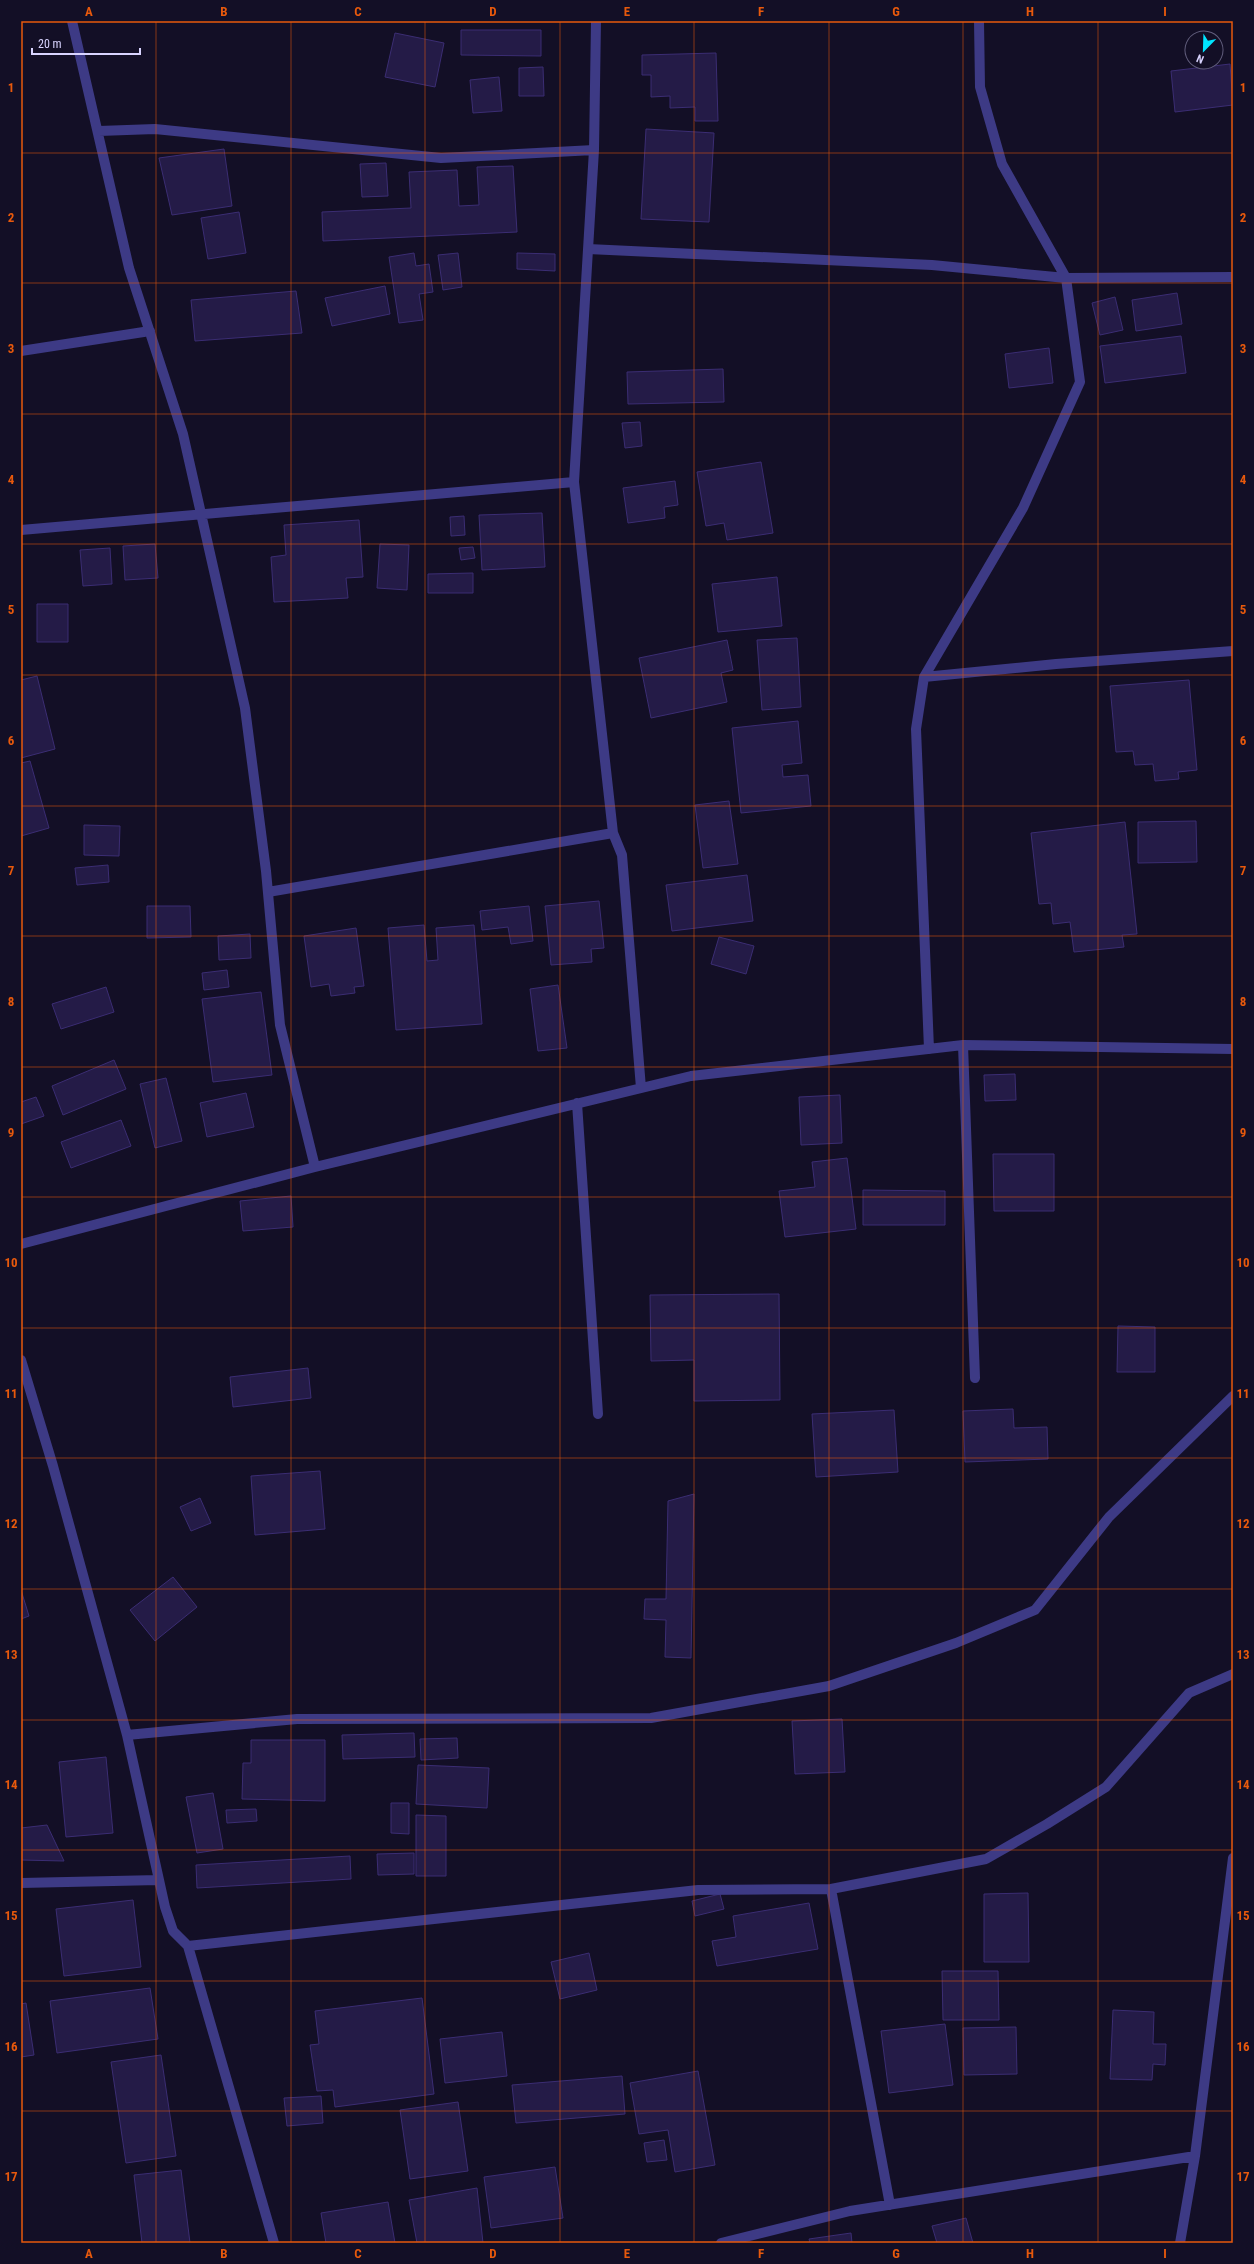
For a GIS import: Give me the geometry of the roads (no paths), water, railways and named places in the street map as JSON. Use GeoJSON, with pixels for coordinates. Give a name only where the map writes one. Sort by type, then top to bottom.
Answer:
{"type":"FeatureCollection","features":[{"type":"Feature","properties":{"kind":"street"},"geometry":{"type":"LineString","coordinates":[[72,21],[99,131],[129,268],[183,434],[245,708],[268,892],[280,1025],[315,1166]]}},
{"type":"Feature","properties":{"kind":"street"},"geometry":{"type":"LineString","coordinates":[[596,21],[594,150],[574,482],[613,833],[622,855],[641,1088]]}},
{"type":"Feature","properties":{"kind":"street"},"geometry":{"type":"LineString","coordinates":[[930,1049],[916,729],[924,677],[1023,508],[1080,382],[1066,278],[1002,164],[980,87],[979,21]]}},
{"type":"Feature","properties":{"kind":"street"},"geometry":{"type":"LineString","coordinates":[[99,131],[155,128],[441,158],[594,150]]}},
{"type":"Feature","properties":{"kind":"street"},"geometry":{"type":"LineString","coordinates":[[588,249],[932,265],[1066,278],[1233,277]]}},
{"type":"Feature","properties":{"kind":"street"},"geometry":{"type":"LineString","coordinates":[[21,351],[150,331]]}},
{"type":"Feature","properties":{"kind":"street"},"geometry":{"type":"LineString","coordinates":[[21,530],[574,482]]}},
{"type":"Feature","properties":{"kind":"street"},"geometry":{"type":"LineString","coordinates":[[924,677],[1056,664],[1233,651]]}},
{"type":"Feature","properties":{"kind":"street"},"geometry":{"type":"LineString","coordinates":[[268,892],[613,833]]}},
{"type":"Feature","properties":{"kind":"street"},"geometry":{"type":"LineString","coordinates":[[963,1045],[975,1378]]}},
{"type":"Feature","properties":{"kind":"street"},"geometry":{"type":"LineString","coordinates":[[21,1244],[315,1166],[691,1076],[963,1045],[1233,1049]]}},
{"type":"Feature","properties":{"kind":"street"},"geometry":{"type":"LineString","coordinates":[[577,1103],[598,1414]]}},
{"type":"Feature","properties":{"kind":"street"},"geometry":{"type":"LineString","coordinates":[[21,1360],[53,1466],[127,1735],[159,1880],[173,1932],[188,1946],[274,2243]]}},
{"type":"Feature","properties":{"kind":"street"},"geometry":{"type":"LineString","coordinates":[[127,1735],[298,1719],[651,1718],[829,1686],[956,1643],[1035,1610],[1109,1517],[1233,1396]]}},
{"type":"Feature","properties":{"kind":"street"},"geometry":{"type":"LineString","coordinates":[[188,1946],[698,1890],[831,1890],[986,1859],[1047,1824],[1106,1787],[1189,1693],[1233,1674]]}},
{"type":"Feature","properties":{"kind":"street"},"geometry":{"type":"LineString","coordinates":[[1180,2243],[1195,2156],[1233,1858]]}},
{"type":"Feature","properties":{"kind":"street"},"geometry":{"type":"LineString","coordinates":[[21,1883],[159,1880]]}},
{"type":"Feature","properties":{"kind":"street"},"geometry":{"type":"LineString","coordinates":[[831,1890],[890,2205]]}},
{"type":"Feature","properties":{"kind":"street"},"geometry":{"type":"LineString","coordinates":[[721,2243],[850,2211],[1195,2156]]}}]}
